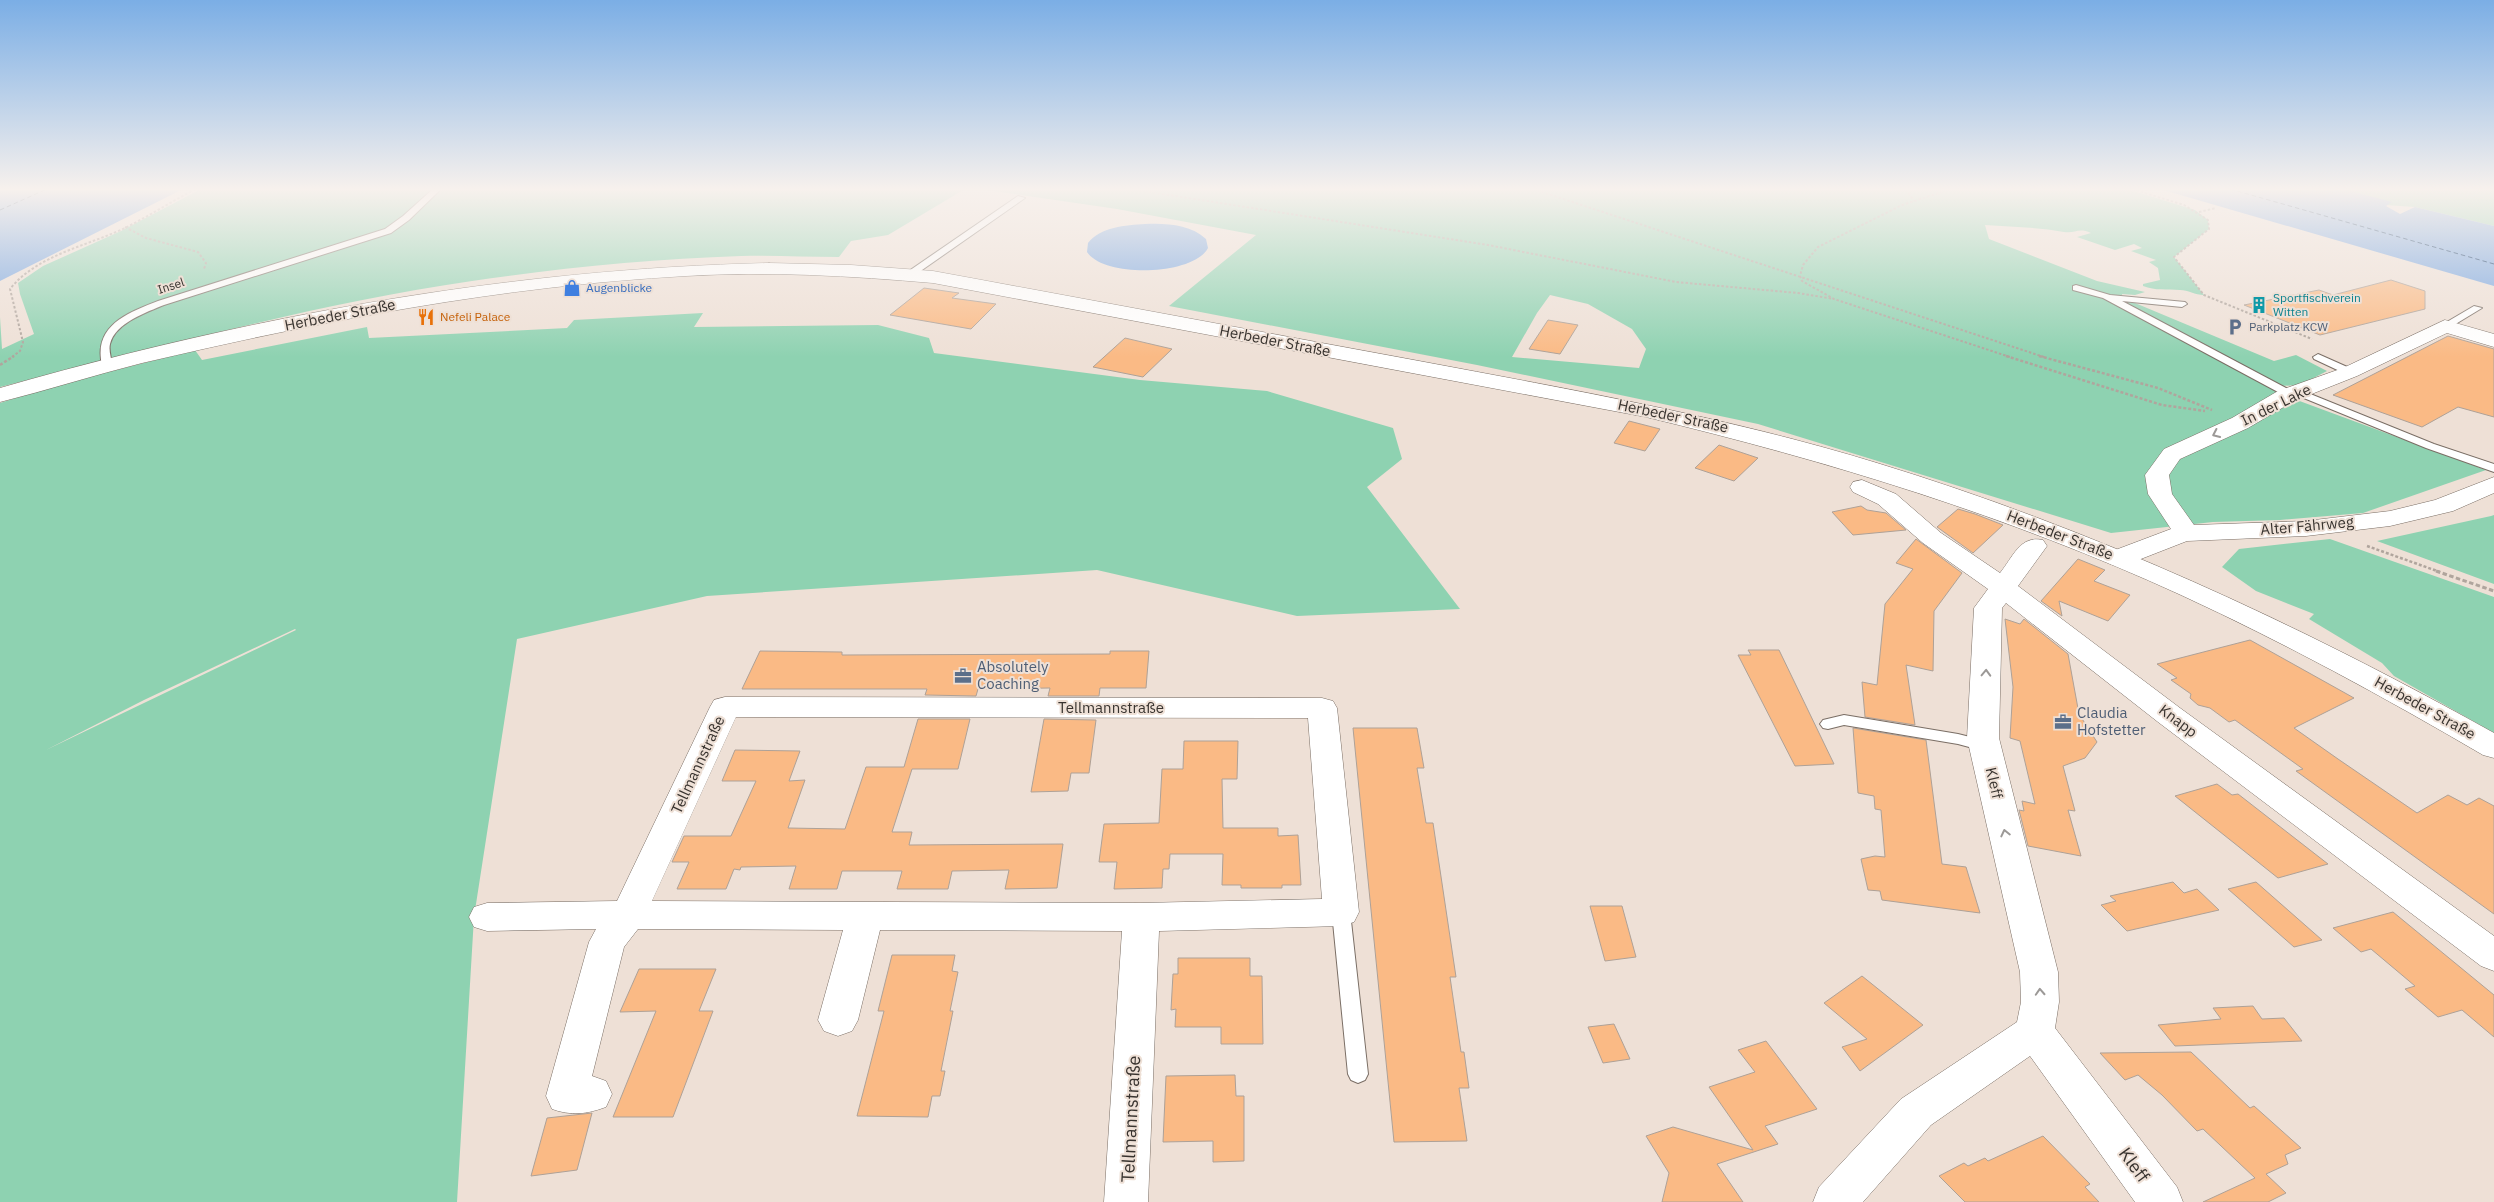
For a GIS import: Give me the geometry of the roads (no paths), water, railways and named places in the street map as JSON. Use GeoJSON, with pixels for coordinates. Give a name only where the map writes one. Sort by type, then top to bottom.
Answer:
{"type":"FeatureCollection","features":[{"type":"Feature","properties":{"kind":"street","name":"Herbeder Straße"},"geometry":{"type":"LineString","coordinates":[[0,395],[107,365],[346,313],[540,283],[698,268],[798,267],[933,277],[1550,392],[1743,431],[1913,481],[2119,558],[2268,626],[2365,674],[2494,747]]}},
{"type":"Feature","properties":{"kind":"street","name":"In der Lake"},"geometry":{"type":"LineString","coordinates":[[2187,533],[2160,494],[2157,475],[2172,454],[2240,423],[2292,394],[2361,367],[2445,326]]}},
{"type":"Feature","properties":{"kind":"street"},"geometry":{"type":"LineString","coordinates":[[2445,326],[2494,341]]}},
{"type":"Feature","properties":{"kind":"street","name":"Alter Fährweg"},"geometry":{"type":"LineString","coordinates":[[2119,558],[2138,548],[2187,533],[2375,521],[2437,507],[2494,484]]}},
{"type":"Feature","properties":{"kind":"street","name":"Knapp"},"geometry":{"type":"LineString","coordinates":[[1862,487],[1887,499],[1932,538],[2003,588],[2177,721],[2494,956]]}},
{"type":"Feature","properties":{"kind":"street","name":"Kleff"},"geometry":{"type":"LineString","coordinates":[[2034,546],[1988,608],[1983,738],[2039,972],[2040,1002],[2035,1031],[2161,1202]]}},
{"type":"Feature","properties":{"kind":"street","name":"Tellmannstraße"},"geometry":{"type":"LineString","coordinates":[[591,1094],[567,1096],[607,942],[628,915],[725,707],[1322,708],[1341,912]]}},
{"type":"Feature","properties":{"kind":"street"},"geometry":{"type":"LineString","coordinates":[[488,917],[628,915],[1141,917],[1341,912]]}},
{"type":"Feature","properties":{"kind":"street"},"geometry":{"type":"LineString","coordinates":[[838,1020],[865,917]]}},
{"type":"Feature","properties":{"kind":"street","name":"Tellmannstraße"},"geometry":{"type":"LineString","coordinates":[[1126,1202],[1141,917]]}},
{"type":"Feature","properties":{"kind":"street"},"geometry":{"type":"LineString","coordinates":[[1835,1202],[1916,1112],[2035,1031]]}},
{"type":"Feature","properties":{"kind":"lane","name":"Insel"},"geometry":{"type":"LineString","coordinates":[[107,365],[104,348],[107,337],[134,316],[161,303],[344,245]]}},
{"type":"Feature","properties":{"kind":"lane"},"geometry":{"type":"LineString","coordinates":[[909,275],[953,245]]}},
{"type":"Feature","properties":{"kind":"lane"},"geometry":{"type":"LineString","coordinates":[[2076,288],[2106,296],[2182,304]]}},
{"type":"Feature","properties":{"kind":"lane"},"geometry":{"type":"LineString","coordinates":[[2106,296],[2282,390],[2494,468]]}},
{"type":"Feature","properties":{"kind":"lane"},"geometry":{"type":"LineString","coordinates":[[134,316],[170,304]]}},
{"type":"Feature","properties":{"kind":"lane"},"geometry":{"type":"LineString","coordinates":[[2445,326],[2477,308]]}},
{"type":"Feature","properties":{"kind":"lane"},"geometry":{"type":"LineString","coordinates":[[2318,357],[2361,367]]}},
{"type":"Feature","properties":{"kind":"lane"},"geometry":{"type":"LineString","coordinates":[[1828,724],[1844,720],[1958,739],[1985,746]]}},
{"type":"Feature","properties":{"kind":"lane"},"geometry":{"type":"LineString","coordinates":[[1341,912],[1358,1074]]}},
{"type":"Feature","properties":{"kind":"water"},"geometry":{"type":"Polygon","coordinates":[[[0,245],[71,245],[0,281],[0,245]]]}},
{"type":"Feature","properties":{"kind":"water"},"geometry":{"type":"Polygon","coordinates":[[[1088,245],[1207,245],[1208,248],[1199,257],[1185,264],[1148,270],[1129,270],[1111,266],[1096,260],[1087,252],[1088,245]]]}},
{"type":"Feature","properties":{"kind":"water"},"geometry":{"type":"Polygon","coordinates":[[[2353,245],[2494,245],[2494,286],[2353,245]]]}},
{"type":"Feature","properties":{"kind":"place","name":"Augenblicke"},"geometry":{"type":"Point","coordinates":[572,288]}},
{"type":"Feature","properties":{"kind":"place","name":"Sportfischverein Witten"},"geometry":{"type":"Point","coordinates":[2259,305]}},
{"type":"Feature","properties":{"kind":"place","name":"Nefeli Palace"},"geometry":{"type":"Point","coordinates":[426,317]}},
{"type":"Feature","properties":{"kind":"place","name":"Parkplatz KCW"},"geometry":{"type":"Point","coordinates":[2235,327]}},
{"type":"Feature","properties":{"kind":"place","name":"Absolutely Coaching"},"geometry":{"type":"Point","coordinates":[963,676]}},
{"type":"Feature","properties":{"kind":"place","name":"Claudia Hofstetter"},"geometry":{"type":"Point","coordinates":[2063,722]}}]}
